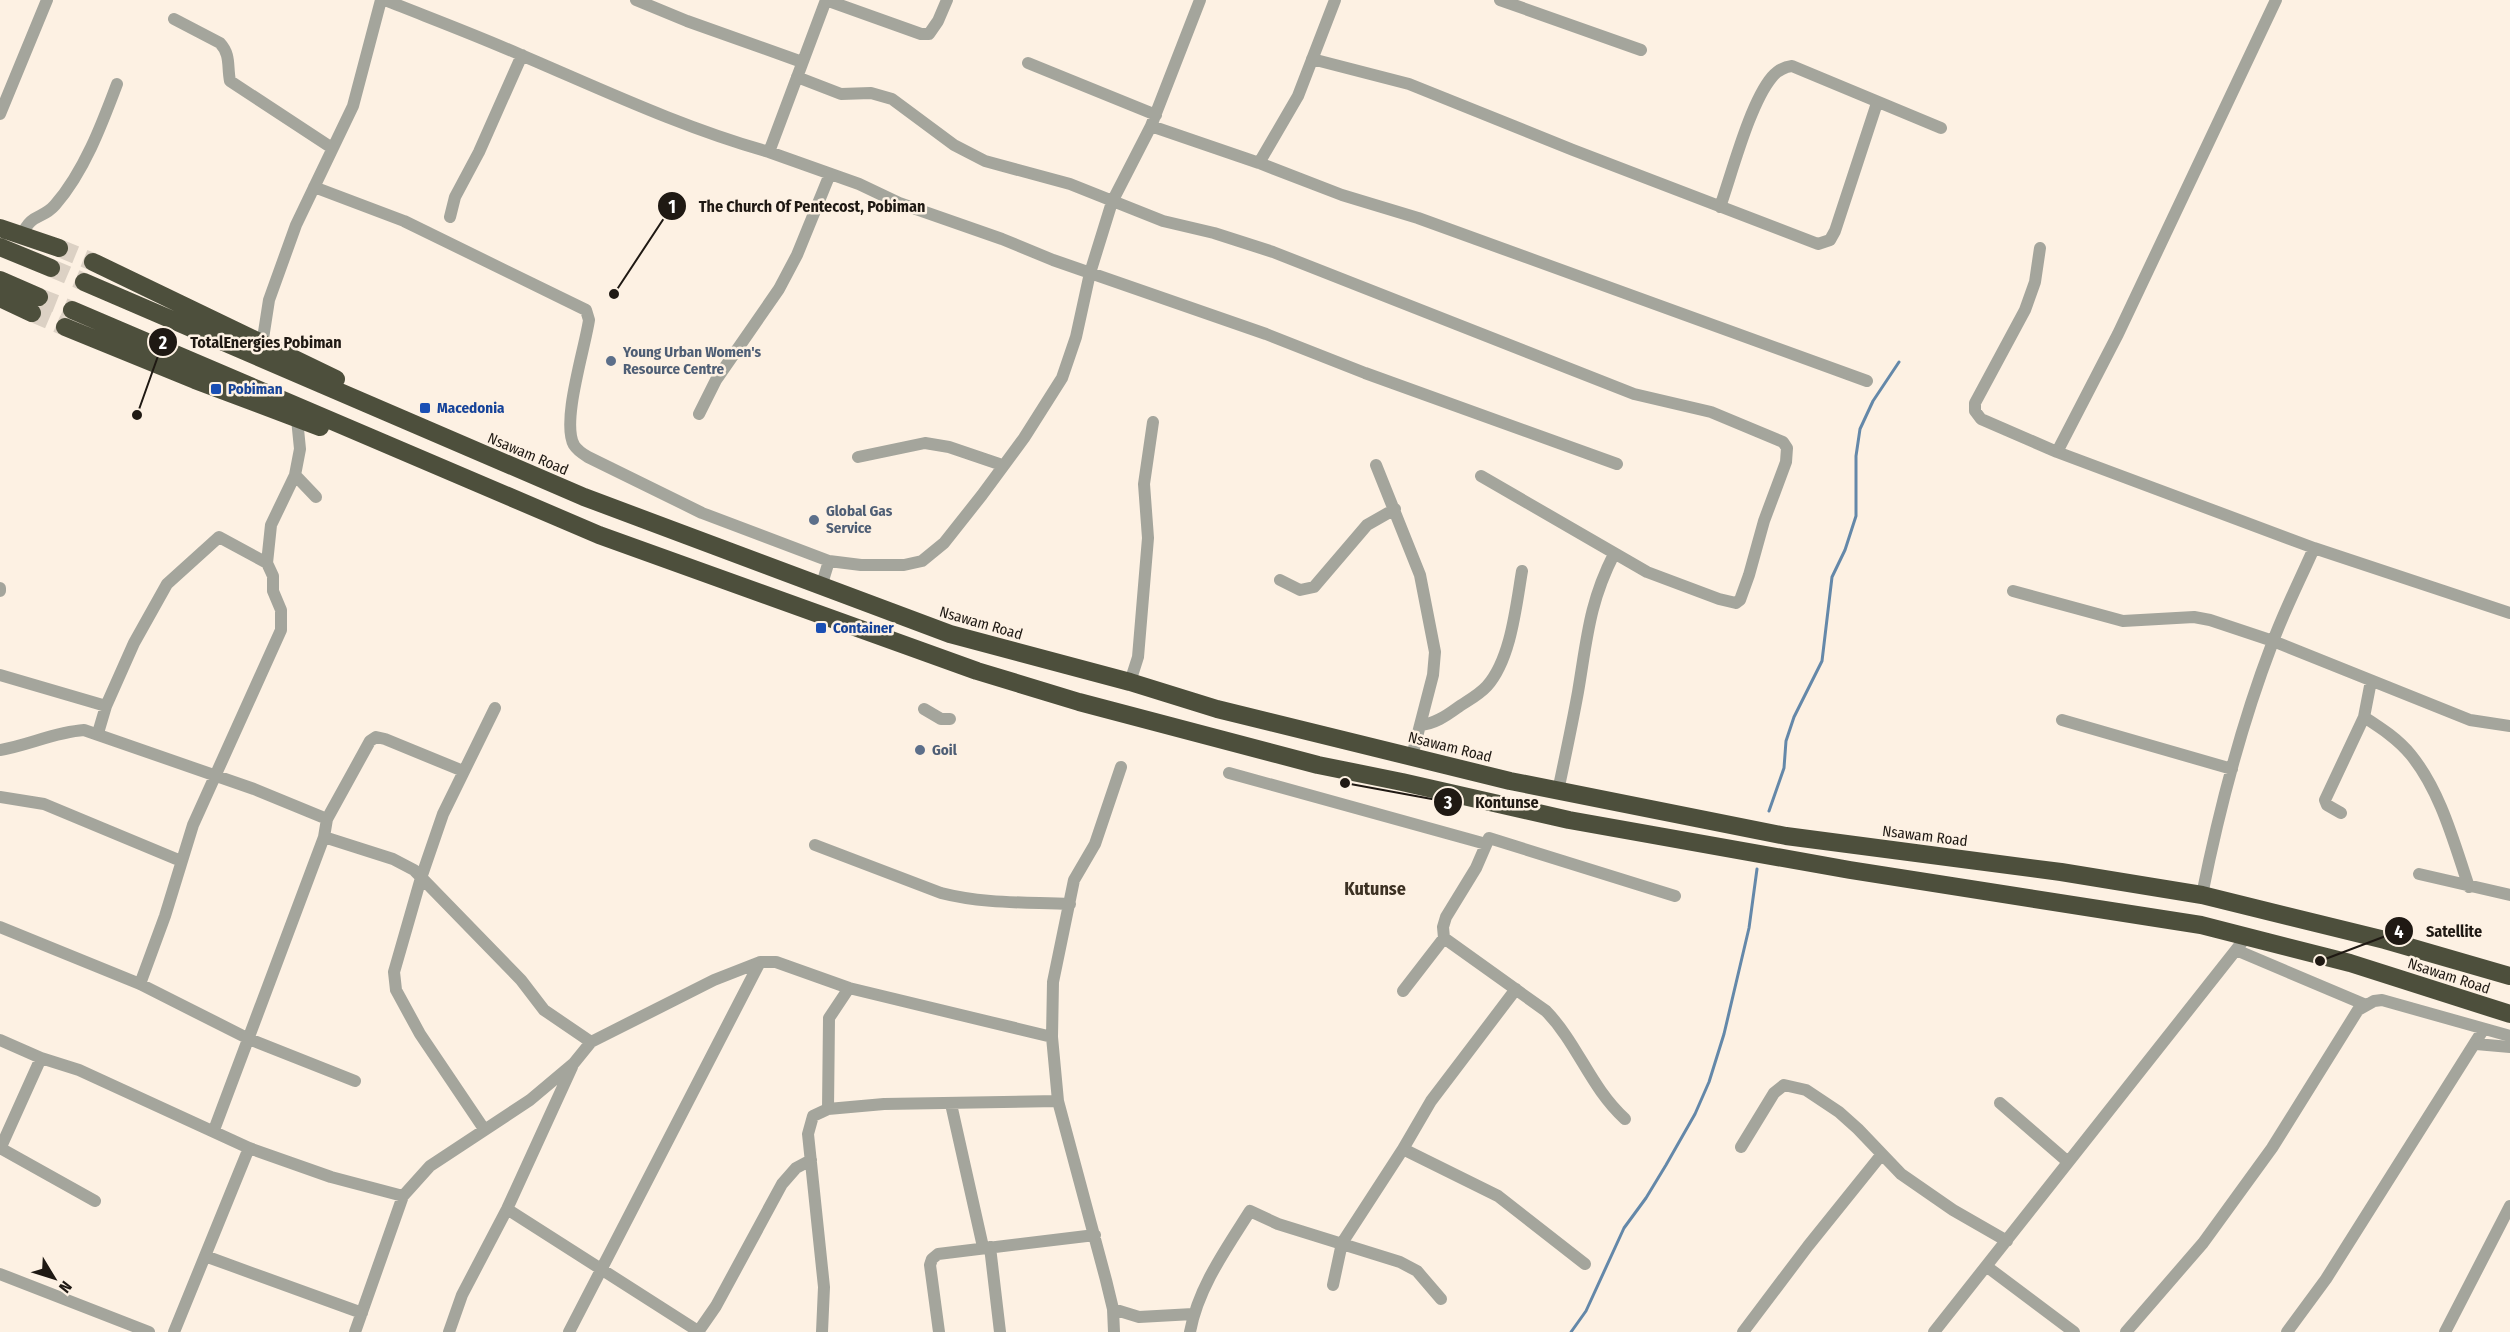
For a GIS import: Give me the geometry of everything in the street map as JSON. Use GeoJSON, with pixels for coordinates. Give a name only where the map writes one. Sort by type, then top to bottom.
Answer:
{"type":"FeatureCollection","features":[{"type":"Feature","properties":{"kind":"highway"},"geometry":{"type":"LineString","coordinates":[[0,228],[59,248]]}},
{"type":"Feature","properties":{"kind":"highway"},"geometry":{"type":"LineString","coordinates":[[0,247],[51,268]]}},
{"type":"Feature","properties":{"kind":"highway","name":"Nsawam Road"},"geometry":{"type":"LineString","coordinates":[[93,262],[366,393],[415,425]]}},
{"type":"Feature","properties":{"kind":"highway"},"geometry":{"type":"LineString","coordinates":[[0,280],[35,305],[0,298]]}},
{"type":"Feature","properties":{"kind":"highway","name":"Nsawam Road"},"geometry":{"type":"LineString","coordinates":[[84,282],[584,497],[950,634],[1130,682],[1217,709],[1567,793],[1786,836],[2050,870],[2202,895],[2385,940],[2510,976]]}},
{"type":"Feature","properties":{"kind":"highway","name":"Nsawam Road"},"geometry":{"type":"LineString","coordinates":[[434,463],[297,419],[69,318],[213,372],[434,463],[598,535],[977,671],[1079,702],[1318,765],[1569,820],[1862,872],[2129,912],[2241,943],[2350,963],[2510,1014]]}},
{"type":"Feature","properties":{"kind":"highway"},"geometry":{"type":"LineString","coordinates":[[1567,793],[1564,805],[1569,820]]}},
{"type":"Feature","properties":{"kind":"street"},"geometry":{"type":"LineString","coordinates":[[0,114],[47,0]]}},
{"type":"Feature","properties":{"kind":"street"},"geometry":{"type":"LineString","coordinates":[[262,345],[269,300],[296,225],[353,106],[383,0],[522,55],[632,105],[859,184],[899,203],[1002,238],[1090,273],[1266,334],[1365,373],[1617,464]]}},
{"type":"Feature","properties":{"kind":"street"},"geometry":{"type":"LineString","coordinates":[[636,0],[687,21],[802,62]]}},
{"type":"Feature","properties":{"kind":"street"},"geometry":{"type":"LineString","coordinates":[[769,152],[826,0],[921,34],[929,34],[938,21],[947,0]]}},
{"type":"Feature","properties":{"kind":"street"},"geometry":{"type":"LineString","coordinates":[[314,187],[404,221],[516,278],[580,305],[586,310],[589,320],[572,403],[569,432],[575,447],[610,469],[652,487],[702,513],[829,561],[861,565],[904,565],[922,561],[944,543],[1024,438],[1062,378],[1076,337],[1090,273],[1112,202],[1154,120],[1199,0]]}},
{"type":"Feature","properties":{"kind":"street"},"geometry":{"type":"LineString","coordinates":[[1259,163],[1298,96],[1335,0]]}},
{"type":"Feature","properties":{"kind":"street"},"geometry":{"type":"LineString","coordinates":[[1500,0],[1641,50]]}},
{"type":"Feature","properties":{"kind":"street"},"geometry":{"type":"LineString","coordinates":[[2057,452],[2124,324],[2276,0]]}},
{"type":"Feature","properties":{"kind":"street"},"geometry":{"type":"LineString","coordinates":[[174,19],[220,43],[226,49],[229,56],[230,81],[332,148]]}},
{"type":"Feature","properties":{"kind":"street"},"geometry":{"type":"LineString","coordinates":[[450,217],[455,197],[479,152],[522,55]]}},
{"type":"Feature","properties":{"kind":"street"},"geometry":{"type":"LineString","coordinates":[[1312,59],[1409,84],[1818,244],[1826,243],[1835,231],[1877,103]]}},
{"type":"Feature","properties":{"kind":"street"},"geometry":{"type":"LineString","coordinates":[[1028,63],[1154,120],[1341,195],[1418,218],[1867,381]]}},
{"type":"Feature","properties":{"kind":"street"},"geometry":{"type":"LineString","coordinates":[[1720,207],[1757,105],[1771,79],[1782,69],[1792,66],[1941,128]]}},
{"type":"Feature","properties":{"kind":"street"},"geometry":{"type":"LineString","coordinates":[[797,77],[841,94],[881,95],[903,106],[954,145],[985,162],[1070,184],[1162,221],[1214,233],[1273,252],[1634,394],[1711,412],[1771,436],[1785,445],[1787,452],[1784,470],[1738,602],[1733,603],[1670,581],[1614,554],[1481,476]]}},
{"type":"Feature","properties":{"kind":"street"},"geometry":{"type":"LineString","coordinates":[[22,235],[29,221],[49,211],[62,196],[95,141],[117,84]]}},
{"type":"Feature","properties":{"kind":"street"},"geometry":{"type":"LineString","coordinates":[[699,414],[716,380],[779,289],[797,255],[830,174]]}},
{"type":"Feature","properties":{"kind":"street"},"geometry":{"type":"LineString","coordinates":[[2040,248],[2035,282],[2025,310],[1978,396],[1975,411],[1986,422],[2057,452],[2314,548],[2510,614]]}},
{"type":"Feature","properties":{"kind":"street"},"geometry":{"type":"LineString","coordinates":[[140,984],[165,916],[181,861],[214,775],[281,630],[281,610],[273,591],[273,576],[267,563],[271,525],[296,475],[300,449],[297,419]]}},
{"type":"Feature","properties":{"kind":"street"},"geometry":{"type":"LineString","coordinates":[[1130,682],[1138,657],[1148,538],[1144,484],[1154,422]]}},
{"type":"Feature","properties":{"kind":"street"},"geometry":{"type":"LineString","coordinates":[[858,457],[925,443],[949,447],[1002,465]]}},
{"type":"Feature","properties":{"kind":"street"},"geometry":{"type":"LineString","coordinates":[[1376,465],[1420,575],[1435,652],[1433,675],[1412,756]]}},
{"type":"Feature","properties":{"kind":"street"},"geometry":{"type":"LineString","coordinates":[[296,475],[316,497]]}},
{"type":"Feature","properties":{"kind":"street"},"geometry":{"type":"LineString","coordinates":[[1280,580],[1300,590],[1314,587],[1367,525],[1395,509]]}},
{"type":"Feature","properties":{"kind":"street"},"geometry":{"type":"LineString","coordinates":[[98,734],[106,706],[134,643],[167,584],[219,537],[267,563]]}},
{"type":"Feature","properties":{"kind":"street"},"geometry":{"type":"LineString","coordinates":[[2202,895],[2215,830],[2251,702],[2273,641],[2314,548]]}},
{"type":"Feature","properties":{"kind":"street"},"geometry":{"type":"LineString","coordinates":[[1567,793],[1589,618],[1599,586],[1614,554]]}},
{"type":"Feature","properties":{"kind":"street"},"geometry":{"type":"LineString","coordinates":[[821,587],[829,561]]}},
{"type":"Feature","properties":{"kind":"street"},"geometry":{"type":"LineString","coordinates":[[1420,725],[1439,720],[1474,697],[1490,682],[1501,660],[1512,626],[1522,571]]}},
{"type":"Feature","properties":{"kind":"street"},"geometry":{"type":"LineString","coordinates":[[2013,591],[2108,619],[2146,621],[2194,617],[2273,641],[2470,720],[2510,726]]}},
{"type":"Feature","properties":{"kind":"street"},"geometry":{"type":"LineString","coordinates":[[0,675],[106,706]]}},
{"type":"Feature","properties":{"kind":"street"},"geometry":{"type":"LineString","coordinates":[[2341,813],[2326,805],[2325,800],[2364,717],[2371,681]]}},
{"type":"Feature","properties":{"kind":"street"},"geometry":{"type":"LineString","coordinates":[[484,1129],[420,1034],[396,990],[394,972],[421,878],[443,814],[495,708]]}},
{"type":"Feature","properties":{"kind":"street"},"geometry":{"type":"LineString","coordinates":[[924,709],[940,719],[950,719]]}},
{"type":"Feature","properties":{"kind":"street"},"geometry":{"type":"LineString","coordinates":[[2364,717],[2398,741],[2412,756],[2427,780],[2443,813],[2469,887]]}},
{"type":"Feature","properties":{"kind":"street"},"geometry":{"type":"LineString","coordinates":[[2062,720],[2232,769]]}},
{"type":"Feature","properties":{"kind":"street"},"geometry":{"type":"LineString","coordinates":[[0,750],[18,747],[67,731],[84,730],[254,789],[327,819]]}},
{"type":"Feature","properties":{"kind":"street"},"geometry":{"type":"LineString","coordinates":[[214,1130],[324,837],[327,819],[370,741],[376,737],[464,771]]}},
{"type":"Feature","properties":{"kind":"street"},"geometry":{"type":"LineString","coordinates":[[1114,1332],[1113,1310],[1095,1235],[1058,1101],[1052,1037],[1053,982],[1074,880],[1095,844],[1121,766]]}},
{"type":"Feature","properties":{"kind":"street"},"geometry":{"type":"LineString","coordinates":[[1229,773],[1486,844]]}},
{"type":"Feature","properties":{"kind":"street"},"geometry":{"type":"LineString","coordinates":[[0,798],[44,804],[181,861]]}},
{"type":"Feature","properties":{"kind":"street"},"geometry":{"type":"LineString","coordinates":[[324,837],[404,863],[521,980],[544,1010],[591,1042]]}},
{"type":"Feature","properties":{"kind":"street"},"geometry":{"type":"LineString","coordinates":[[1403,991],[1444,938],[1443,927],[1447,914],[1476,868],[1489,838],[1675,896]]}},
{"type":"Feature","properties":{"kind":"street"},"geometry":{"type":"LineString","coordinates":[[815,845],[941,893],[962,898],[1007,903],[1070,904]]}},
{"type":"Feature","properties":{"kind":"street"},"geometry":{"type":"LineString","coordinates":[[2419,874],[2510,895]]}},
{"type":"Feature","properties":{"kind":"street"},"geometry":{"type":"LineString","coordinates":[[0,927],[140,984],[249,1039],[356,1081]]}},
{"type":"Feature","properties":{"kind":"street"},"geometry":{"type":"LineString","coordinates":[[1444,938],[1546,1011],[1559,1024],[1601,1094],[1625,1119]]}},
{"type":"Feature","properties":{"kind":"street"},"geometry":{"type":"LineString","coordinates":[[1934,1332],[2241,943],[2366,1005]]}},
{"type":"Feature","properties":{"kind":"street"},"geometry":{"type":"LineString","coordinates":[[355,1332],[403,1196],[430,1166],[530,1100],[574,1063],[591,1042],[714,980],[760,962],[776,962],[849,988],[1052,1037]]}},
{"type":"Feature","properties":{"kind":"street"},"geometry":{"type":"LineString","coordinates":[[569,1332],[760,962]]}},
{"type":"Feature","properties":{"kind":"street"},"geometry":{"type":"LineString","coordinates":[[828,1109],[829,1018],[849,988]]}},
{"type":"Feature","properties":{"kind":"street"},"geometry":{"type":"LineString","coordinates":[[1333,1285],[1342,1243],[1431,1101],[1516,989]]}},
{"type":"Feature","properties":{"kind":"street"},"geometry":{"type":"LineString","coordinates":[[2126,1332],[2203,1243],[2272,1148],[2358,1010],[2382,1000],[2510,1036]]}},
{"type":"Feature","properties":{"kind":"street"},"geometry":{"type":"LineString","coordinates":[[2288,1332],[2326,1280],[2484,1030]]}},
{"type":"Feature","properties":{"kind":"street"},"geometry":{"type":"LineString","coordinates":[[0,1040],[41,1058],[79,1070],[249,1148],[331,1176],[403,1196]]}},
{"type":"Feature","properties":{"kind":"street"},"geometry":{"type":"LineString","coordinates":[[2476,1044],[2510,1047]]}},
{"type":"Feature","properties":{"kind":"street"},"geometry":{"type":"LineString","coordinates":[[41,1058],[0,1149],[95,1201]]}},
{"type":"Feature","properties":{"kind":"street"},"geometry":{"type":"LineString","coordinates":[[449,1332],[462,1295],[507,1209],[574,1063]]}},
{"type":"Feature","properties":{"kind":"street"},"geometry":{"type":"LineString","coordinates":[[1741,1147],[1774,1094],[1784,1085],[1806,1090],[1858,1129],[1900,1174],[2007,1241]]}},
{"type":"Feature","properties":{"kind":"street"},"geometry":{"type":"LineString","coordinates":[[822,1332],[824,1287],[808,1134],[810,1120],[813,1116],[828,1109],[884,1104],[1058,1101]]}},
{"type":"Feature","properties":{"kind":"street"},"geometry":{"type":"LineString","coordinates":[[2000,1103],[2068,1162]]}},
{"type":"Feature","properties":{"kind":"street"},"geometry":{"type":"LineString","coordinates":[[951,1104],[987,1247],[1000,1332]]}},
{"type":"Feature","properties":{"kind":"street"},"geometry":{"type":"LineString","coordinates":[[174,1332],[249,1148]]}},
{"type":"Feature","properties":{"kind":"street"},"geometry":{"type":"LineString","coordinates":[[1403,1149],[1498,1196],[1585,1264]]}},
{"type":"Feature","properties":{"kind":"street"},"geometry":{"type":"LineString","coordinates":[[1743,1332],[1882,1154]]}},
{"type":"Feature","properties":{"kind":"street"},"geometry":{"type":"LineString","coordinates":[[507,1209],[698,1332],[716,1306],[782,1184],[796,1168],[811,1160]]}},
{"type":"Feature","properties":{"kind":"street"},"geometry":{"type":"LineString","coordinates":[[2445,1332],[2510,1206]]}},
{"type":"Feature","properties":{"kind":"street"},"geometry":{"type":"LineString","coordinates":[[1190,1332],[1193,1314],[1215,1268],[1250,1211],[1269,1221],[1400,1262],[1417,1270],[1442,1299]]}},
{"type":"Feature","properties":{"kind":"street"},"geometry":{"type":"LineString","coordinates":[[939,1332],[930,1265],[932,1258],[938,1254],[1095,1235]]}},
{"type":"Feature","properties":{"kind":"street"},"geometry":{"type":"LineString","coordinates":[[205,1256],[362,1313]]}},
{"type":"Feature","properties":{"kind":"street"},"geometry":{"type":"LineString","coordinates":[[1986,1266],[2074,1332]]}},
{"type":"Feature","properties":{"kind":"street"},"geometry":{"type":"LineString","coordinates":[[0,1274],[149,1332]]}},
{"type":"Feature","properties":{"kind":"street"},"geometry":{"type":"LineString","coordinates":[[1113,1310],[1139,1317],[1193,1314]]}},
{"type":"Feature","properties":{"kind":"waterway"},"geometry":{"type":"LineString","coordinates":[[1769,811],[1784,768],[1786,741],[1794,717],[1822,661],[1832,577],[1845,550],[1856,516],[1856,456],[1860,429],[1873,401],[1899,362]]}},
{"type":"Feature","properties":{"kind":"waterway"},"geometry":{"type":"LineString","coordinates":[[1571,1332],[1586,1311],[1624,1228],[1666,1165],[1695,1114],[1709,1082],[1724,1034],[1749,928],[1757,869]]}},
{"type":"Feature","properties":{"kind":"tunnel"},"geometry":{"type":"LineString","coordinates":[[59,248],[93,262]]}},
{"type":"Feature","properties":{"kind":"tunnel"},"geometry":{"type":"LineString","coordinates":[[51,268],[84,282]]}},
{"type":"Feature","properties":{"kind":"tunnel"},"geometry":{"type":"LineString","coordinates":[[39,297],[72,310]]}},
{"type":"Feature","properties":{"kind":"tunnel"},"geometry":{"type":"LineString","coordinates":[[32,313],[65,327]]}},
{"type":"Feature","properties":{"kind":"place","name":"The Church Of Pentecost, Pobiman"},"geometry":{"type":"Point","coordinates":[614,294]}},
{"type":"Feature","properties":{"kind":"place","name":"Young Urban Women's Resource Centre"},"geometry":{"type":"Point","coordinates":[611,361]}},
{"type":"Feature","properties":{"kind":"place","name":"Pobiman"},"geometry":{"type":"Point","coordinates":[216,389]}},
{"type":"Feature","properties":{"kind":"place","name":"Macedonia"},"geometry":{"type":"Point","coordinates":[425,408]}},
{"type":"Feature","properties":{"kind":"place","name":"TotalEnergies Pobiman"},"geometry":{"type":"Point","coordinates":[137,415]}},
{"type":"Feature","properties":{"kind":"place","name":"Global Gas Service"},"geometry":{"type":"Point","coordinates":[814,520]}},
{"type":"Feature","properties":{"kind":"place","name":"Container"},"geometry":{"type":"Point","coordinates":[821,628]}},
{"type":"Feature","properties":{"kind":"place","name":"Goil"},"geometry":{"type":"Point","coordinates":[920,750]}},
{"type":"Feature","properties":{"kind":"place","name":"Kontunse"},"geometry":{"type":"Point","coordinates":[1345,783]}},
{"type":"Feature","properties":{"kind":"place","name":"Satellite"},"geometry":{"type":"Point","coordinates":[2320,961]}},
{"type":"Feature","properties":{"kind":"district","name":"Kutunse"},"geometry":{"type":"Point","coordinates":[1375,889]}}]}
